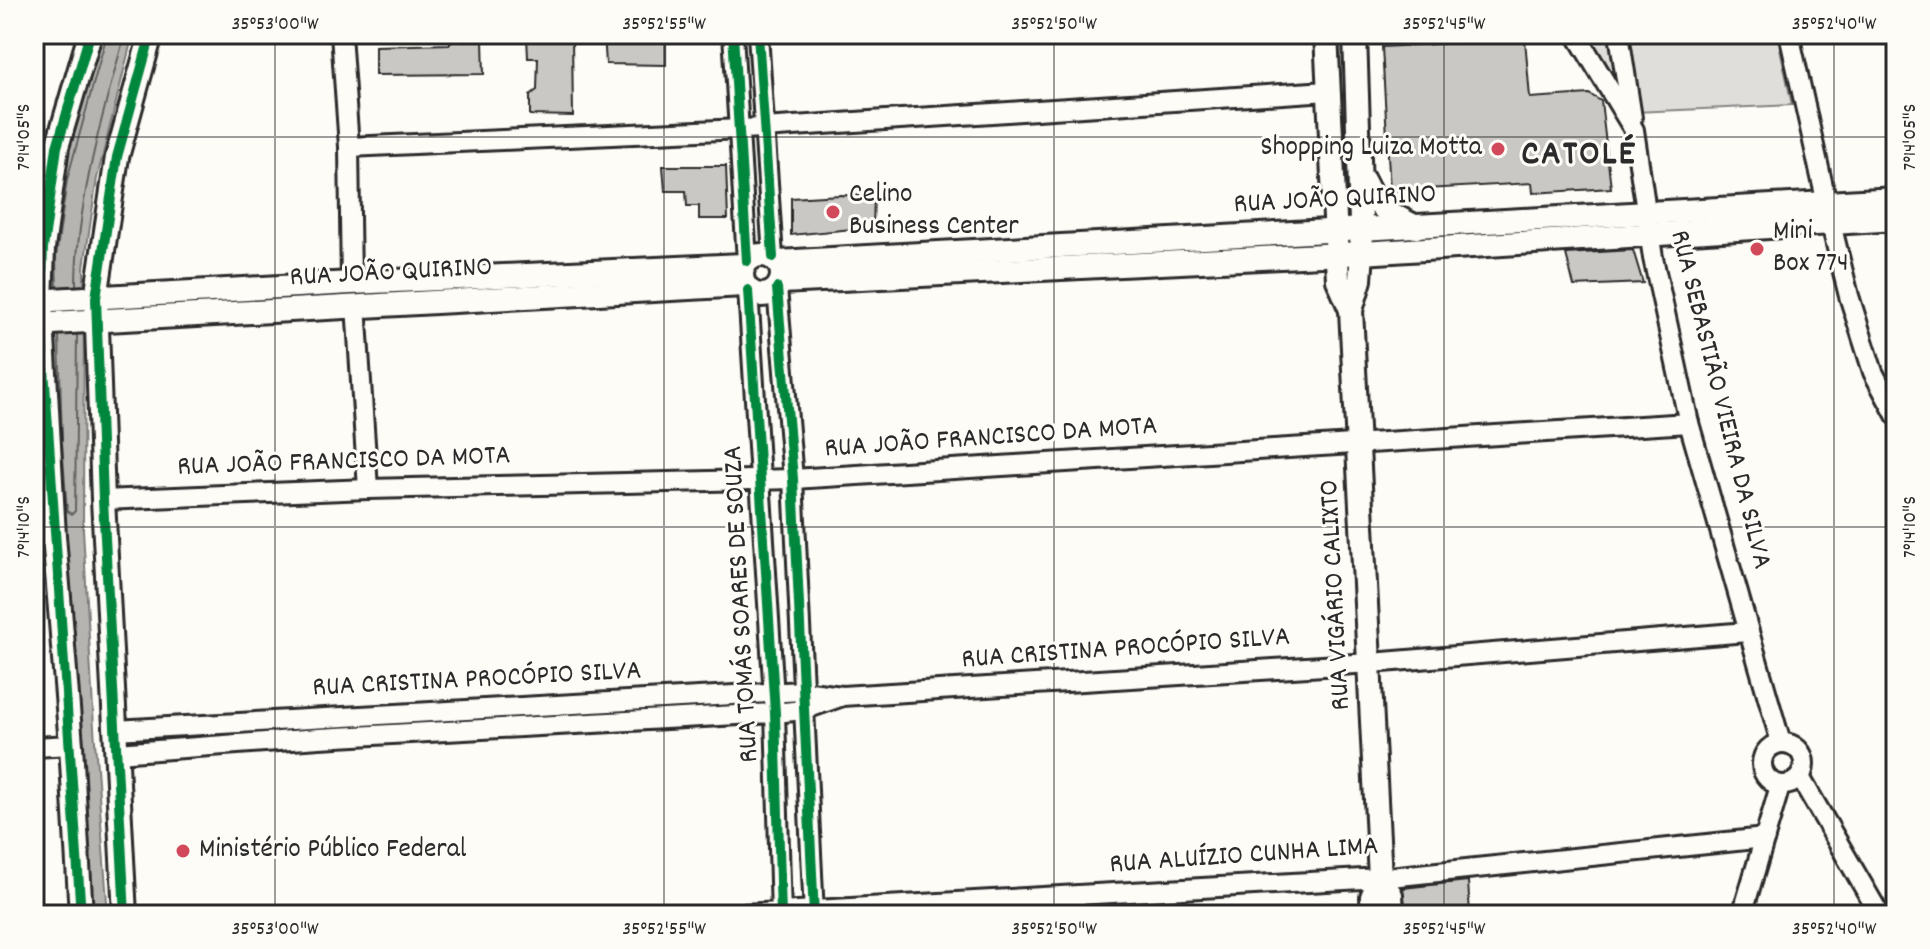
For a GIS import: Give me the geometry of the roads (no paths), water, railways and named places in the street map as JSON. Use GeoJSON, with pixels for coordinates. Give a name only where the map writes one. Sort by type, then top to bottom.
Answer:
{"type":"FeatureCollection","features":[{"type":"Feature","properties":{"kind":"main road"},"geometry":{"type":"LineString","coordinates":[[81,915],[71,745],[44,536],[40,324],[43,248],[57,147],[90,34]]}},
{"type":"Feature","properties":{"kind":"main road"},"geometry":{"type":"LineString","coordinates":[[125,915],[92,298],[117,157],[151,34]]}},
{"type":"Feature","properties":{"kind":"main road","name":"RUA VIGÁRIO CALIXTO"},"geometry":{"type":"LineString","coordinates":[[1326,34],[1336,254],[1338,280],[1351,310],[1371,663],[1380,878],[1372,897],[1373,915]]}},
{"type":"Feature","properties":{"kind":"main road","name":"RUA VIGÁRIO CALIXTO"},"geometry":{"type":"LineString","coordinates":[[1351,310],[1360,280],[1362,242],[1355,34]]}},
{"type":"Feature","properties":{"kind":"main road"},"geometry":{"type":"LineString","coordinates":[[1360,175],[1371,198],[1383,210],[1417,227]]}},
{"type":"Feature","properties":{"kind":"main road","name":"RUA JOÃO QUIRINO"},"geometry":{"type":"LineString","coordinates":[[1829,214],[1896,199]]}},
{"type":"Feature","properties":{"kind":"main road","name":"RUA JOÃO QUIRINO"},"geometry":{"type":"LineString","coordinates":[[777,272],[1336,231],[1362,242],[1829,214],[1896,219]]}},
{"type":"Feature","properties":{"kind":"main road","name":"RUA JOÃO QUIRINO"},"geometry":{"type":"LineString","coordinates":[[777,272],[1336,254],[1362,242],[1417,227],[1648,225]]}},
{"type":"Feature","properties":{"kind":"main road"},"geometry":{"type":"LineString","coordinates":[[759,254],[777,272],[766,295],[745,275],[759,254]]}},
{"type":"Feature","properties":{"kind":"main road","name":"RUA JOÃO QUIRINO"},"geometry":{"type":"LineString","coordinates":[[41,301],[351,283],[745,275]]}},
{"type":"Feature","properties":{"kind":"main road","name":"RUA JOÃO QUIRINO"},"geometry":{"type":"LineString","coordinates":[[40,324],[356,305],[745,275]]}},
{"type":"Feature","properties":{"kind":"main road","name":"RUA VIGÁRIO CALIXTO"},"geometry":{"type":"LineString","coordinates":[[1380,878],[1391,895],[1392,915]]}},
{"type":"Feature","properties":{"kind":"street"},"geometry":{"type":"LineString","coordinates":[[341,34],[349,147],[351,283]]}},
{"type":"Feature","properties":{"kind":"street","name":"RUA TOMÁS SOARES DE SOUZA"},"geometry":{"type":"LineString","coordinates":[[733,34],[745,275],[774,692],[781,914]]}},
{"type":"Feature","properties":{"kind":"street","name":"RUA TOMÁS SOARES DE SOUZA"},"geometry":{"type":"LineString","coordinates":[[758,34],[793,479],[814,913]]}},
{"type":"Feature","properties":{"kind":"street","name":"RUA SEBASTIÃO VIEIRA DA SILVA"},"geometry":{"type":"LineString","coordinates":[[1576,34],[1634,130],[1648,225],[1689,423],[1781,743]]}},
{"type":"Feature","properties":{"kind":"street"},"geometry":{"type":"LineString","coordinates":[[1619,34],[1634,130]]}},
{"type":"Feature","properties":{"kind":"street"},"geometry":{"type":"LineString","coordinates":[[1789,34],[1849,296],[1873,372],[1896,415]]}},
{"type":"Feature","properties":{"kind":"street"},"geometry":{"type":"LineString","coordinates":[[349,147],[763,128],[1328,91]]}},
{"type":"Feature","properties":{"kind":"street"},"geometry":{"type":"LineString","coordinates":[[356,305],[368,489]]}},
{"type":"Feature","properties":{"kind":"street","name":"RUA JOÃO FRANCISCO DA MOTA"},"geometry":{"type":"LineString","coordinates":[[103,500],[368,489],[793,479],[1689,423]]}},
{"type":"Feature","properties":{"kind":"street","name":"RUA CRISTINA PROCÓPIO SILVA"},"geometry":{"type":"LineString","coordinates":[[115,730],[774,692],[802,691],[842,696],[1371,663],[1747,632]]}},
{"type":"Feature","properties":{"kind":"street","name":"RUA CRISTINA PROCÓPIO SILVA"},"geometry":{"type":"LineString","coordinates":[[117,753],[319,738],[775,713],[803,710],[842,696]]}},
{"type":"Feature","properties":{"kind":"street"},"geometry":{"type":"LineString","coordinates":[[519,707],[521,727]]}},
{"type":"Feature","properties":{"kind":"street"},"geometry":{"type":"LineString","coordinates":[[319,718],[319,738]]}},
{"type":"Feature","properties":{"kind":"street"},"geometry":{"type":"LineString","coordinates":[[1781,743],[1794,746],[1803,756],[1805,769],[1800,777],[1792,784],[1780,786],[1766,777],[1762,763],[1767,750],[1781,743]]}},
{"type":"Feature","properties":{"kind":"street"},"geometry":{"type":"LineString","coordinates":[[34,747],[71,745]]}},
{"type":"Feature","properties":{"kind":"street"},"geometry":{"type":"LineString","coordinates":[[1800,777],[1880,915]]}},
{"type":"Feature","properties":{"kind":"street"},"geometry":{"type":"LineString","coordinates":[[1742,915],[1780,786]]}},
{"type":"Feature","properties":{"kind":"street","name":"RUA ALUÍZIO CUNHA LIMA"},"geometry":{"type":"LineString","coordinates":[[726,915],[814,913],[1380,878],[1765,838]]}},
{"type":"Feature","properties":{"kind":"water"},"geometry":{"type":"Polygon","coordinates":[[[99,34],[133,34],[97,178],[84,267],[83,529],[108,915],[87,915],[48,256],[60,178],[99,34]]]}},
{"type":"Feature","properties":{"kind":"place","name":"Shopping Luiza Motta"},"geometry":{"type":"Point","coordinates":[1498,149]}},
{"type":"Feature","properties":{"kind":"place","name":"Celino Business Center"},"geometry":{"type":"Point","coordinates":[833,212]}},
{"type":"Feature","properties":{"kind":"place","name":"Mini Box 774"},"geometry":{"type":"Point","coordinates":[1757,249]}},
{"type":"Feature","properties":{"kind":"place","name":"Ministério Público Federal"},"geometry":{"type":"Point","coordinates":[183,851]}},
{"type":"Feature","properties":{"kind":"district","name":"CATOLÉ"},"geometry":{"type":"Point","coordinates":[1579,156]}}]}
